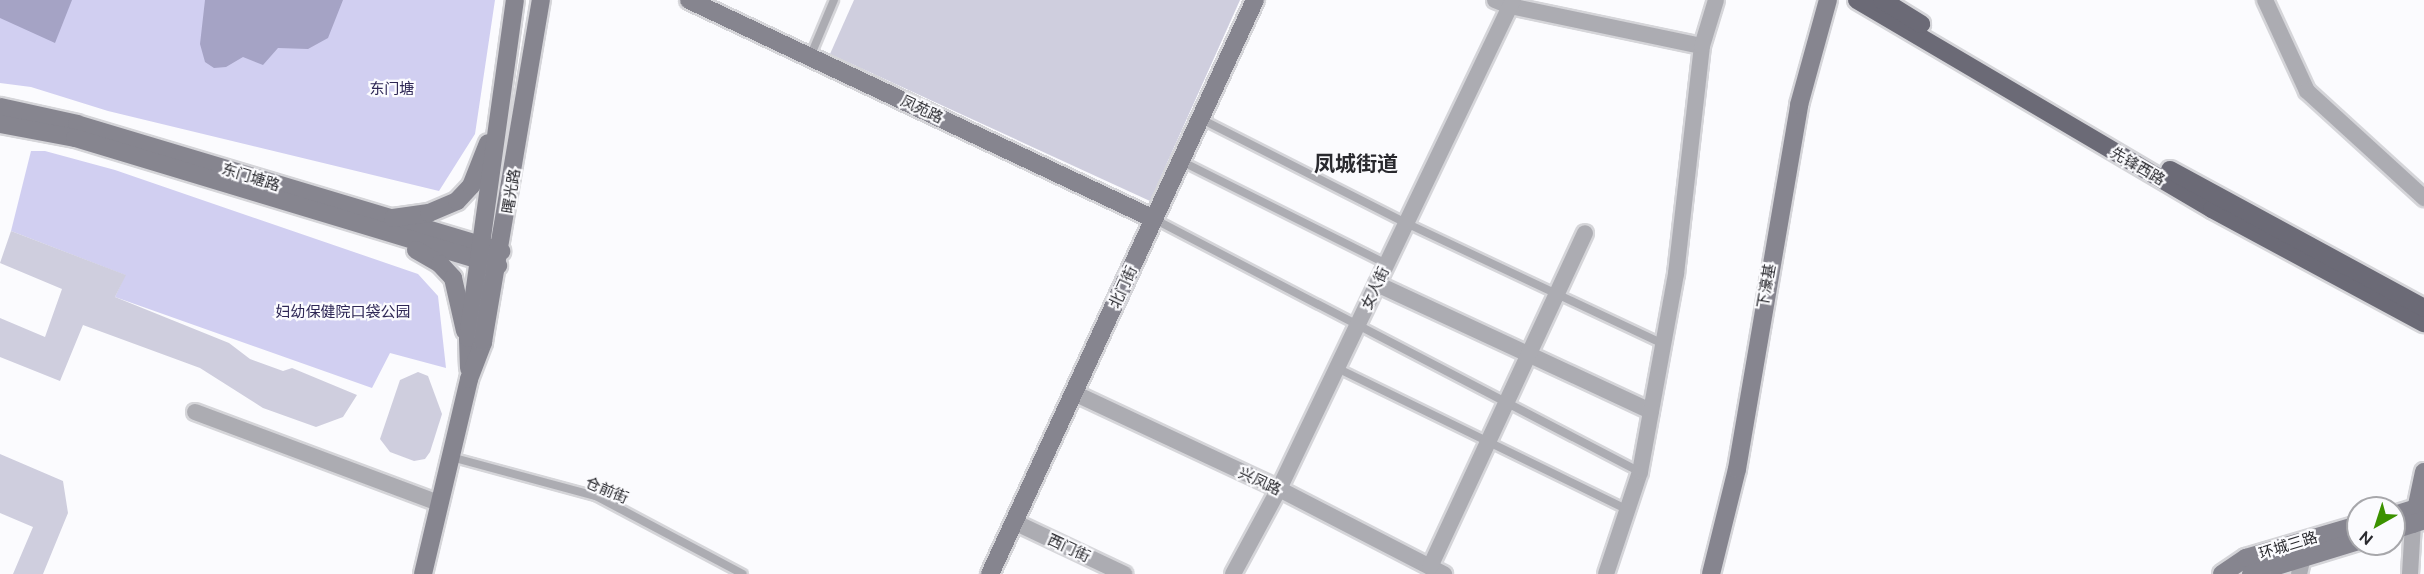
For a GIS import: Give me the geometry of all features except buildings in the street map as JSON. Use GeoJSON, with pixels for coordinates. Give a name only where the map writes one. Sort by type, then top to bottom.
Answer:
{"type":"FeatureCollection","features":[{"type":"Feature","properties":{"kind":"main road","name":"先锋西路"},"geometry":{"type":"LineString","coordinates":[[1857,0],[2212,209],[2424,323]]}},
{"type":"Feature","properties":{"kind":"main road","name":"先锋西路"},"geometry":{"type":"LineString","coordinates":[[1882,0],[2067,113],[2424,308]]}},
{"type":"Feature","properties":{"kind":"street","name":"曙光路"},"geometry":{"type":"LineString","coordinates":[[469,379],[468,338],[515,0]]}},
{"type":"Feature","properties":{"kind":"street","name":"曙光路"},"geometry":{"type":"LineString","coordinates":[[423,574],[469,379],[483,342],[500,258],[541,0]]}},
{"type":"Feature","properties":{"kind":"street","name":"凤苑路"},"geometry":{"type":"LineString","coordinates":[[689,0],[1154,219]]}},
{"type":"Feature","properties":{"kind":"street","name":"北门街"},"geometry":{"type":"LineString","coordinates":[[990,574],[1255,0]]}},
{"type":"Feature","properties":{"kind":"street"},"geometry":{"type":"LineString","coordinates":[[1606,574],[1630,511],[1640,472],[1676,274],[1702,46],[1716,0]]}},
{"type":"Feature","properties":{"kind":"street","name":"下濠基"},"geometry":{"type":"LineString","coordinates":[[1711,574],[1737,470],[1799,105],[1828,0]]}},
{"type":"Feature","properties":{"kind":"street"},"geometry":{"type":"LineString","coordinates":[[2265,0],[2307,91],[2424,198]]}},
{"type":"Feature","properties":{"kind":"street"},"geometry":{"type":"LineString","coordinates":[[1506,2],[1702,46]]}},
{"type":"Feature","properties":{"kind":"street","name":"女人街"},"geometry":{"type":"LineString","coordinates":[[1233,574],[1279,489],[1358,325],[1506,2]]}},
{"type":"Feature","properties":{"kind":"street"},"geometry":{"type":"LineString","coordinates":[[385,225],[442,210],[465,195],[477,173],[501,104]]}},
{"type":"Feature","properties":{"kind":"street","name":"东门塘路"},"geometry":{"type":"LineString","coordinates":[[0,107],[77,124],[385,225],[500,258]]}},
{"type":"Feature","properties":{"kind":"street","name":"东门塘路"},"geometry":{"type":"LineString","coordinates":[[0,124],[75,138],[385,225]]}},
{"type":"Feature","properties":{"kind":"street"},"geometry":{"type":"LineString","coordinates":[[385,225],[433,258],[447,272],[457,287],[468,338]]}},
{"type":"Feature","properties":{"kind":"street"},"geometry":{"type":"LineString","coordinates":[[1437,571],[1488,442],[1585,233]]}},
{"type":"Feature","properties":{"kind":"street"},"geometry":{"type":"LineString","coordinates":[[1377,284],[1651,411]]}},
{"type":"Feature","properties":{"kind":"street","name":"兴凤路"},"geometry":{"type":"LineString","coordinates":[[1074,393],[1279,489],[1437,571]]}},
{"type":"Feature","properties":{"kind":"street"},"geometry":{"type":"LineString","coordinates":[[195,411],[440,503]]}},
{"type":"Feature","properties":{"kind":"street"},"geometry":{"type":"LineString","coordinates":[[2410,574],[2424,472]]}},
{"type":"Feature","properties":{"kind":"street"},"geometry":{"type":"LineString","coordinates":[[2406,523],[2419,515]]}},
{"type":"Feature","properties":{"kind":"street","name":"西门街"},"geometry":{"type":"LineString","coordinates":[[1014,522],[1124,574]]}},
{"type":"Feature","properties":{"kind":"street","name":"环城三路"},"geometry":{"type":"LineString","coordinates":[[2222,574],[2246,558],[2346,529]]}},
{"type":"Feature","properties":{"kind":"street"},"geometry":{"type":"LineString","coordinates":[[2251,574],[2301,566],[2346,546]]}},
{"type":"Feature","properties":{"kind":"lane"},"geometry":{"type":"LineString","coordinates":[[810,57],[834,0]]}},
{"type":"Feature","properties":{"kind":"lane"},"geometry":{"type":"LineString","coordinates":[[1200,118],[1406,224],[1663,344]]}},
{"type":"Feature","properties":{"kind":"lane"},"geometry":{"type":"LineString","coordinates":[[1181,160],[1387,264]]}},
{"type":"Feature","properties":{"kind":"lane"},"geometry":{"type":"LineString","coordinates":[[1154,219],[1640,472]]}},
{"type":"Feature","properties":{"kind":"lane"},"geometry":{"type":"LineString","coordinates":[[1337,368],[1630,511]]}},
{"type":"Feature","properties":{"kind":"lane","name":"仓前街"},"geometry":{"type":"LineString","coordinates":[[451,457],[596,496],[743,574]]}},
{"type":"Feature","properties":{"kind":"green space","name":"东门塘"},"geometry":{"type":"Polygon","coordinates":[[[0,0],[495,0],[475,134],[439,191],[108,111],[31,87],[0,83],[0,0]]]}},
{"type":"Feature","properties":{"kind":"green space","name":"妇幼保健院口袋公园"},"geometry":{"type":"Polygon","coordinates":[[[31,151],[45,151],[115,170],[418,274],[438,296],[446,368],[390,353],[372,388],[115,297],[125,275],[11,231],[31,151]]]}},
{"type":"Feature","properties":{"kind":"shaded area"},"geometry":{"type":"Polygon","coordinates":[[[0,0],[72,0],[55,43],[0,18],[0,0]]]}},
{"type":"Feature","properties":{"kind":"shaded area"},"geometry":{"type":"Polygon","coordinates":[[[205,0],[343,0],[328,38],[308,49],[278,48],[263,65],[243,57],[226,67],[214,68],[205,62],[200,44],[205,0]]]}},
{"type":"Feature","properties":{"kind":"district","name":"凤城街道"},"geometry":{"type":"Point","coordinates":[1356,163]}}]}
